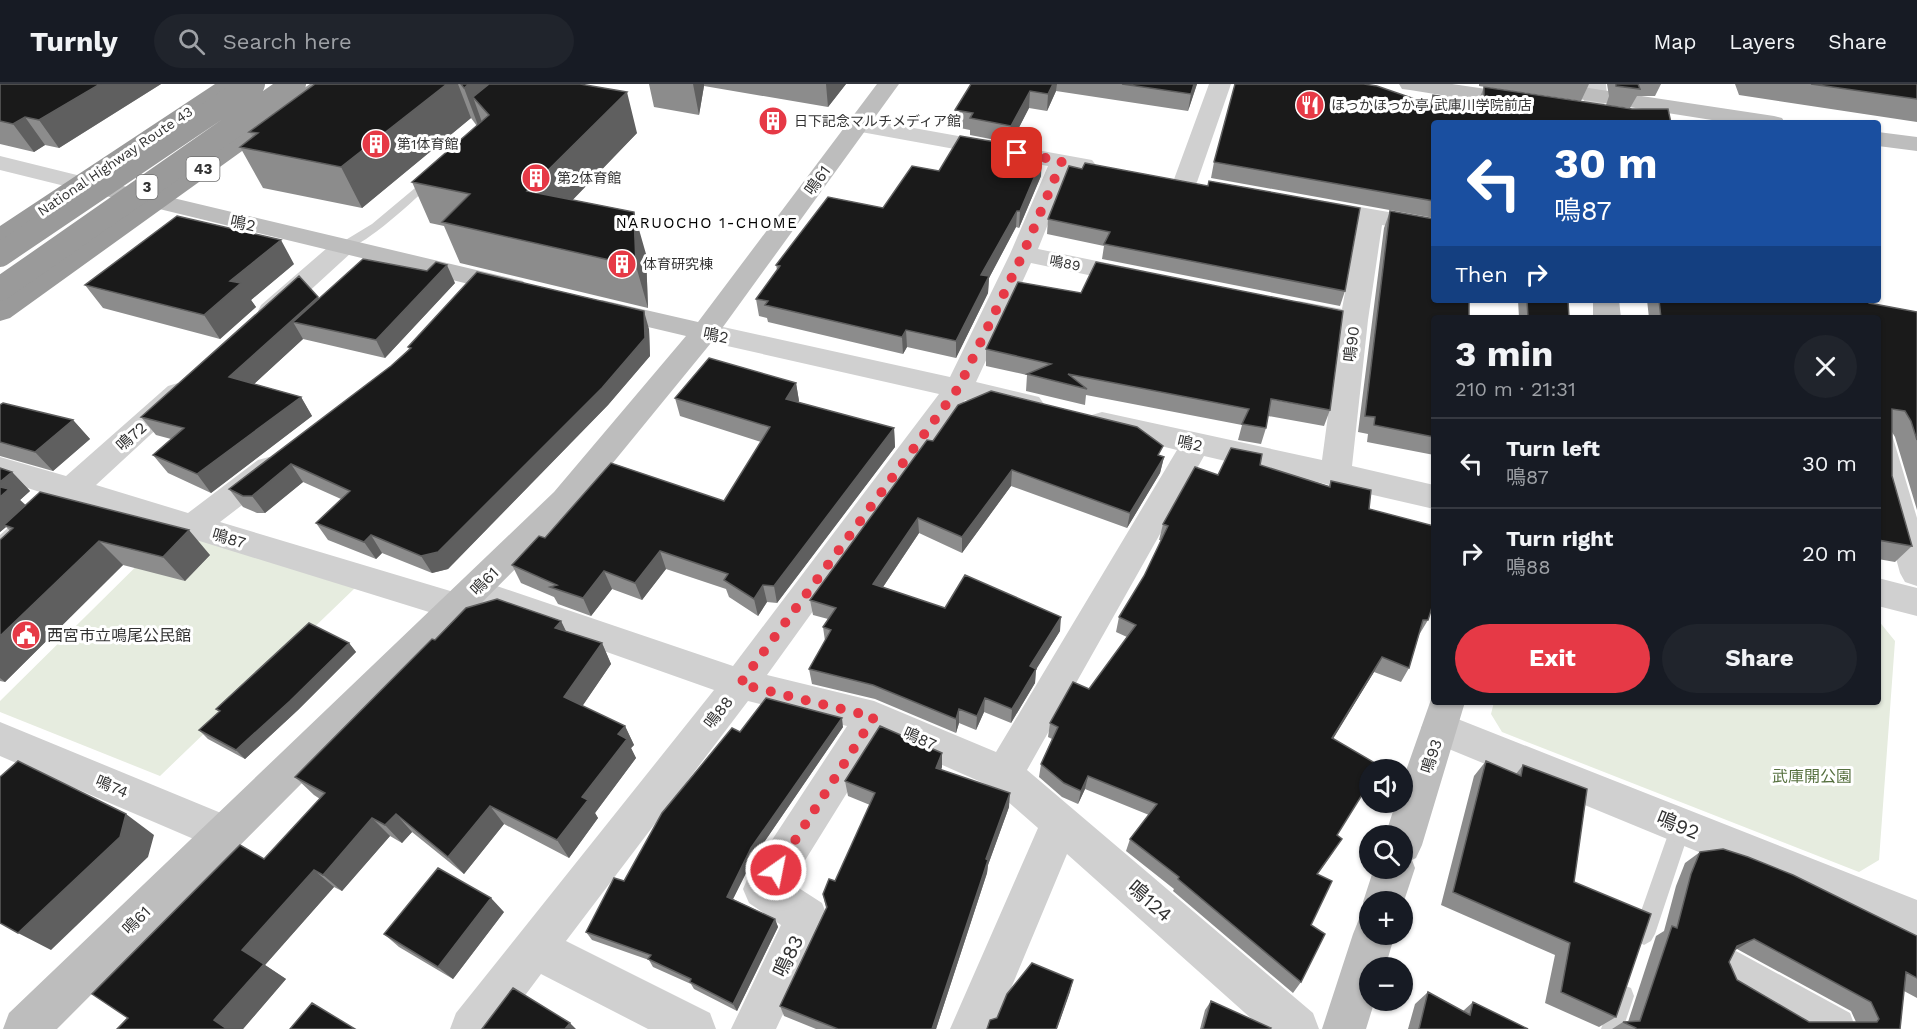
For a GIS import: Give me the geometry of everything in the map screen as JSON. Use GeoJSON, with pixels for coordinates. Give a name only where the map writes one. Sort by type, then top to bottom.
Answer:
{"type":"FeatureCollection","features":[{"type":"Feature","properties":{"kind":"highway","name":"National Highway Route 43"},"geometry":{"type":"LineString","coordinates":[[0,237],[229,84]]}},
{"type":"Feature","properties":{"kind":"highway","name":"3"},"geometry":{"type":"LineString","coordinates":[[0,255],[253,84]]}},
{"type":"Feature","properties":{"kind":"highway","name":"3"},"geometry":{"type":"LineString","coordinates":[[0,289],[294,84]]}},
{"type":"Feature","properties":{"kind":"highway","name":"43"},"geometry":{"type":"LineString","coordinates":[[0,312],[324,84]]}},
{"type":"Feature","properties":{"kind":"street","name":"鳴61"},"geometry":{"type":"LineString","coordinates":[[25,1029],[565,500],[705,332],[888,84]]}},
{"type":"Feature","properties":{"kind":"street"},"geometry":{"type":"LineString","coordinates":[[1208,186],[1174,180],[1220,84]]}},
{"type":"Feature","properties":{"kind":"street"},"geometry":{"type":"LineString","coordinates":[[1410,84],[1746,120]]}},
{"type":"Feature","properties":{"kind":"street"},"geometry":{"type":"LineString","coordinates":[[1518,84],[1656,120]]}},
{"type":"Feature","properties":{"kind":"street"},"geometry":{"type":"LineString","coordinates":[[858,124],[1107,169]]}},
{"type":"Feature","properties":{"kind":"street"},"geometry":{"type":"LineString","coordinates":[[1881,139],[1917,144]]}},
{"type":"Feature","properties":{"kind":"street"},"geometry":{"type":"LineString","coordinates":[[1881,154],[1917,160]]}},
{"type":"Feature","properties":{"kind":"street","name":"鳴88"},"geometry":{"type":"LineString","coordinates":[[472,1029],[740,684],[959,387],[1023,254],[1062,161]]}},
{"type":"Feature","properties":{"kind":"street","name":"鳴2"},"geometry":{"type":"LineString","coordinates":[[0,163],[534,292]]}},
{"type":"Feature","properties":{"kind":"street"},"geometry":{"type":"LineString","coordinates":[[1290,202],[1431,227]]}},
{"type":"Feature","properties":{"kind":"street","name":"鳴90"},"geometry":{"type":"LineString","coordinates":[[1336,472],[1354,320],[1371,217]]}},
{"type":"Feature","properties":{"kind":"street"},"geometry":{"type":"LineString","coordinates":[[255,325],[343,247]]}},
{"type":"Feature","properties":{"kind":"street","name":"鳴89"},"geometry":{"type":"LineString","coordinates":[[1023,254],[1160,282]]}},
{"type":"Feature","properties":{"kind":"street"},"geometry":{"type":"LineString","coordinates":[[453,305],[477,278]]}},
{"type":"Feature","properties":{"kind":"street","name":"鳴2"},"geometry":{"type":"LineString","coordinates":[[580,303],[959,387],[1195,445],[1336,472],[1431,496]]}},
{"type":"Feature","properties":{"kind":"street"},"geometry":{"type":"LineString","coordinates":[[1274,304],[1354,320]]}},
{"type":"Feature","properties":{"kind":"street","name":"鳴72"},"geometry":{"type":"LineString","coordinates":[[0,554],[202,372]]}},
{"type":"Feature","properties":{"kind":"street"},"geometry":{"type":"LineString","coordinates":[[1004,774],[1195,445]]}},
{"type":"Feature","properties":{"kind":"street"},"geometry":{"type":"LineString","coordinates":[[1881,448],[1917,573]]}},
{"type":"Feature","properties":{"kind":"street"},"geometry":{"type":"LineString","coordinates":[[192,527],[286,455]]}},
{"type":"Feature","properties":{"kind":"street","name":"鳴87"},"geometry":{"type":"LineString","coordinates":[[0,468],[192,527],[465,599],[740,684],[874,717],[1004,774]]}},
{"type":"Feature","properties":{"kind":"street"},"geometry":{"type":"LineString","coordinates":[[1881,593],[1917,602]]}},
{"type":"Feature","properties":{"kind":"street","name":"鳴92"},"geometry":{"type":"LineString","coordinates":[[1444,715],[1681,826],[1917,921]]}},
{"type":"Feature","properties":{"kind":"street","name":"鳴93"},"geometry":{"type":"LineString","coordinates":[[1408,825],[1444,715]]}},
{"type":"Feature","properties":{"kind":"street","name":"鳴83"},"geometry":{"type":"LineString","coordinates":[[753,1029],[807,918],[764,889],[874,717]]}},
{"type":"Feature","properties":{"kind":"street","name":"鳴74"},"geometry":{"type":"LineString","coordinates":[[0,739],[224,833]]}},
{"type":"Feature","properties":{"kind":"street","name":"鳴124"},"geometry":{"type":"LineString","coordinates":[[1004,774],[1297,1029]]}},
{"type":"Feature","properties":{"kind":"street"},"geometry":{"type":"LineString","coordinates":[[972,1029],[1060,823]]}},
{"type":"Feature","properties":{"kind":"street"},"geometry":{"type":"LineString","coordinates":[[1344,1029],[1371,945]]}},
{"type":"Feature","properties":{"kind":"street"},"geometry":{"type":"LineString","coordinates":[[535,948],[694,1029]]}},
{"type":"Feature","properties":{"kind":"street"},"geometry":{"type":"LineString","coordinates":[[1736,973],[1834,1029]]}},
{"type":"Feature","properties":{"kind":"lane"},"geometry":{"type":"LineString","coordinates":[[343,247],[376,227],[445,167]]}},
{"type":"Feature","properties":{"kind":"lane"},"geometry":{"type":"LineString","coordinates":[[1639,950],[1681,826]]}},
{"type":"Feature","properties":{"kind":"lane"},"geometry":{"type":"LineString","coordinates":[[1612,1029],[1631,972]]}},
{"type":"Feature","properties":{"kind":"green space"},"geometry":{"type":"Polygon","coordinates":[[[175,528],[355,588],[160,776],[0,712],[0,701],[175,528]]]}},
{"type":"Feature","properties":{"kind":"green space","name":"武庫開公園"},"geometry":{"type":"Polygon","coordinates":[[[1881,624],[1895,641],[1879,860],[1859,872],[1502,732],[1491,714],[1493,705],[1881,705],[1881,624]]]}},
{"type":"Feature","properties":{"kind":"building"},"geometry":{"type":"Polygon","coordinates":[[[0,84],[100,84],[39,120],[25,117],[13,124],[0,121],[0,84]]]}},
{"type":"Feature","properties":{"kind":"building"},"geometry":{"type":"Polygon","coordinates":[[[315,84],[447,84],[341,167],[240,147],[258,133],[249,132],[315,84]]]}},
{"type":"Feature","properties":{"kind":"building"},"geometry":{"type":"Polygon","coordinates":[[[489,84],[580,84],[627,92],[527,191],[634,212],[636,266],[442,222],[470,194],[412,182],[489,115],[473,97],[489,84]]]}},
{"type":"Feature","properties":{"kind":"building"},"geometry":{"type":"Polygon","coordinates":[[[971,84],[1053,84],[1048,94],[1030,91],[1011,126],[970,118],[973,113],[955,110],[971,84]]]}},
{"type":"Feature","properties":{"kind":"building"},"geometry":{"type":"Polygon","coordinates":[[[1122,84],[1194,84],[1191,94],[1122,84]]]}},
{"type":"Feature","properties":{"kind":"building"},"geometry":{"type":"Polygon","coordinates":[[[1235,84],[1364,84],[1377,86],[1432,105],[1433,95],[1484,103],[1484,87],[1632,109],[1668,109],[1670,120],[1431,120],[1431,200],[1214,162],[1235,84]]]}},
{"type":"Feature","properties":{"kind":"building"},"geometry":{"type":"Polygon","coordinates":[[[1616,84],[1638,84],[1640,89],[1616,86],[1616,84]]]}},
{"type":"Feature","properties":{"kind":"building"},"geometry":{"type":"Polygon","coordinates":[[[1811,84],[1917,84],[1917,99],[1811,84]]]}},
{"type":"Feature","properties":{"kind":"building"},"geometry":{"type":"Polygon","coordinates":[[[960,136],[1002,143],[998,151],[1042,159],[1020,211],[1017,211],[981,275],[989,276],[956,341],[906,330],[902,337],[765,305],[768,301],[756,299],[780,266],[776,265],[828,197],[883,208],[912,166],[939,171],[960,136]]]}},
{"type":"Feature","properties":{"kind":"building"},"geometry":{"type":"Polygon","coordinates":[[[1085,163],[1208,186],[1209,181],[1360,208],[1345,291],[1104,244],[1110,232],[1048,219],[1069,166],[1082,169],[1085,163]]]}},
{"type":"Feature","properties":{"kind":"building"},"geometry":{"type":"Polygon","coordinates":[[[1390,211],[1431,218],[1431,303],[1469,303],[1469,315],[1431,315],[1431,436],[1374,425],[1375,417],[1365,416],[1390,211]]]}},
{"type":"Feature","properties":{"kind":"building"},"geometry":{"type":"Polygon","coordinates":[[[177,216],[281,240],[230,281],[241,283],[204,315],[85,285],[177,216]]]}},
{"type":"Feature","properties":{"kind":"building"},"geometry":{"type":"Polygon","coordinates":[[[363,259],[427,271],[436,262],[447,265],[376,340],[293,322],[363,259]]]}},
{"type":"Feature","properties":{"kind":"building"},"geometry":{"type":"Polygon","coordinates":[[[1096,262],[1343,311],[1330,410],[1271,399],[1266,428],[1242,424],[1249,409],[1068,374],[1087,389],[1027,374],[1051,364],[986,349],[1018,282],[1081,293],[1096,262]]]}},
{"type":"Feature","properties":{"kind":"building"},"geometry":{"type":"Polygon","coordinates":[[[477,272],[644,311],[645,338],[602,388],[438,552],[421,556],[371,535],[364,542],[316,523],[350,491],[291,464],[252,496],[243,496],[229,489],[391,366],[411,348],[408,347],[477,272]]]}},
{"type":"Feature","properties":{"kind":"building"},"geometry":{"type":"Polygon","coordinates":[[[299,276],[318,297],[229,377],[301,397],[197,474],[153,455],[184,428],[141,417],[299,276]]]}},
{"type":"Feature","properties":{"kind":"building"},"geometry":{"type":"Polygon","coordinates":[[[1527,303],[1568,303],[1569,315],[1528,315],[1527,303]]]}},
{"type":"Feature","properties":{"kind":"building"},"geometry":{"type":"Polygon","coordinates":[[[1659,303],[1869,303],[1917,312],[1917,440],[1905,411],[1892,409],[1892,476],[1912,546],[1881,541],[1881,315],[1661,315],[1659,303]]]}},
{"type":"Feature","properties":{"kind":"building"},"geometry":{"type":"Polygon","coordinates":[[[709,358],[796,383],[786,399],[894,428],[774,586],[763,585],[754,599],[724,580],[728,574],[660,551],[635,583],[604,571],[583,598],[550,587],[557,585],[512,565],[539,536],[545,538],[611,463],[724,501],[770,427],[675,398],[709,358]]]}},
{"type":"Feature","properties":{"kind":"building"},"geometry":{"type":"Polygon","coordinates":[[[991,391],[1137,427],[1163,446],[1158,455],[1164,457],[1130,513],[1012,470],[962,537],[918,518],[873,584],[945,608],[965,575],[1061,617],[1030,666],[1036,669],[1012,709],[985,698],[977,716],[959,709],[956,719],[873,685],[809,669],[831,630],[823,627],[836,608],[810,600],[927,440],[933,441],[958,405],[991,391]]]}},
{"type":"Feature","properties":{"kind":"building"},"geometry":{"type":"Polygon","coordinates":[[[3,403],[73,420],[35,452],[0,442],[0,405],[3,403]]]}},
{"type":"Feature","properties":{"kind":"building"},"geometry":{"type":"Polygon","coordinates":[[[1231,448],[1262,454],[1260,465],[1330,487],[1331,481],[1371,490],[1369,509],[1431,525],[1431,610],[1428,620],[1423,620],[1409,668],[1382,657],[1332,738],[1368,759],[1359,759],[1359,800],[1337,835],[1342,839],[1317,874],[1332,881],[1311,925],[1325,934],[1301,982],[1178,879],[1179,877],[1130,839],[1157,804],[1088,776],[1081,791],[1064,783],[1041,764],[1058,727],[1050,723],[1073,682],[1089,689],[1136,625],[1119,617],[1144,576],[1168,526],[1163,524],[1195,467],[1218,475],[1231,448]]]}},
{"type":"Feature","properties":{"kind":"building"},"geometry":{"type":"Polygon","coordinates":[[[0,468],[12,472],[0,482],[0,468]]]}},
{"type":"Feature","properties":{"kind":"building"},"geometry":{"type":"Polygon","coordinates":[[[0,487],[9,489],[0,497],[0,487]]]}},
{"type":"Feature","properties":{"kind":"building"},"geometry":{"type":"Polygon","coordinates":[[[40,492],[189,530],[163,557],[99,541],[0,636],[0,540],[13,528],[4,525],[40,492]]]}},
{"type":"Feature","properties":{"kind":"building"},"geometry":{"type":"Polygon","coordinates":[[[497,599],[561,621],[555,628],[602,643],[564,697],[625,726],[618,734],[627,739],[582,797],[588,800],[557,840],[490,806],[448,857],[396,814],[385,825],[372,818],[323,875],[314,870],[242,950],[264,964],[214,1020],[227,1029],[117,1029],[128,1018],[92,994],[240,845],[264,859],[325,793],[295,777],[432,639],[435,640],[466,608],[497,599]]]}},
{"type":"Feature","properties":{"kind":"building"},"geometry":{"type":"Polygon","coordinates":[[[309,623],[349,643],[236,750],[199,730],[220,711],[216,709],[309,623]]]}},
{"type":"Feature","properties":{"kind":"building"},"geometry":{"type":"Polygon","coordinates":[[[766,698],[842,718],[751,848],[727,897],[775,919],[733,1004],[690,982],[691,979],[648,959],[651,955],[586,932],[614,878],[624,881],[662,813],[732,728],[740,732],[766,698]]]}},
{"type":"Feature","properties":{"kind":"building"},"geometry":{"type":"Polygon","coordinates":[[[880,726],[942,753],[936,768],[1010,793],[986,859],[988,860],[932,1029],[838,1029],[780,1006],[827,907],[823,894],[829,879],[835,881],[875,793],[845,781],[880,726]]]}},
{"type":"Feature","properties":{"kind":"building"},"geometry":{"type":"Polygon","coordinates":[[[18,761],[126,814],[120,837],[18,933],[0,923],[0,777],[18,761]]]}},
{"type":"Feature","properties":{"kind":"building"},"geometry":{"type":"Polygon","coordinates":[[[1486,761],[1521,776],[1523,765],[1587,789],[1574,882],[1651,914],[1616,1017],[1561,992],[1570,943],[1453,892],[1486,761]]]}},
{"type":"Feature","properties":{"kind":"building"},"geometry":{"type":"Polygon","coordinates":[[[1723,849],[1748,857],[1793,875],[1917,936],[1917,978],[1906,972],[1900,1029],[1636,1029],[1623,1022],[1640,1021],[1672,926],[1677,928],[1691,874],[1700,852],[1723,849]],[[1754,939],[1737,946],[1729,962],[1737,980],[1809,1022],[1877,1022],[1879,1019],[1871,1002],[1754,939]]]}},
{"type":"Feature","properties":{"kind":"building"},"geometry":{"type":"Polygon","coordinates":[[[438,868],[491,898],[438,967],[384,934],[438,868]]]}},
{"type":"Feature","properties":{"kind":"building"},"geometry":{"type":"Polygon","coordinates":[[[1032,963],[1073,980],[1056,1029],[987,1029],[990,1020],[997,1018],[1007,994],[1032,963]]]}},
{"type":"Feature","properties":{"kind":"building"},"geometry":{"type":"Polygon","coordinates":[[[513,988],[570,1023],[565,1029],[482,1029],[513,988]]]}},
{"type":"Feature","properties":{"kind":"building"},"geometry":{"type":"Polygon","coordinates":[[[1428,992],[1470,1015],[1473,1002],[1528,1029],[1419,1029],[1428,992]]]}},
{"type":"Feature","properties":{"kind":"building"},"geometry":{"type":"Polygon","coordinates":[[[1211,1001],[1271,1028],[1203,1029],[1211,1001]]]}},
{"type":"Feature","properties":{"kind":"building"},"geometry":{"type":"Polygon","coordinates":[[[312,1003],[355,1029],[290,1029],[312,1003]]]}},
{"type":"Feature","properties":{"kind":"place","name":"ほっかほっか亭 武庫川学院前店"},"geometry":{"type":"Point","coordinates":[1310,105]}},
{"type":"Feature","properties":{"kind":"place","name":"日下記念マルチメディア館"},"geometry":{"type":"Point","coordinates":[773,121]}},
{"type":"Feature","properties":{"kind":"place","name":"第1体育館"},"geometry":{"type":"Point","coordinates":[376,144]}},
{"type":"Feature","properties":{"kind":"place","name":"第2体育館"},"geometry":{"type":"Point","coordinates":[536,178]}},
{"type":"Feature","properties":{"kind":"place","name":"体育研究棟"},"geometry":{"type":"Point","coordinates":[622,264]}},
{"type":"Feature","properties":{"kind":"place","name":"西宮市立鳴尾公民館"},"geometry":{"type":"Point","coordinates":[26,635]}},
{"type":"Feature","properties":{"kind":"district","name":"NARUOCHO 1-CHOME"},"geometry":{"type":"Point","coordinates":[707,223]}},
{"type":"Feature","properties":{"kind":"route"},"geometry":{"type":"LineString","coordinates":[[776,870],[874,717],[740,684],[959,387],[1023,254],[1062,161],[1017,153]]}}]}
